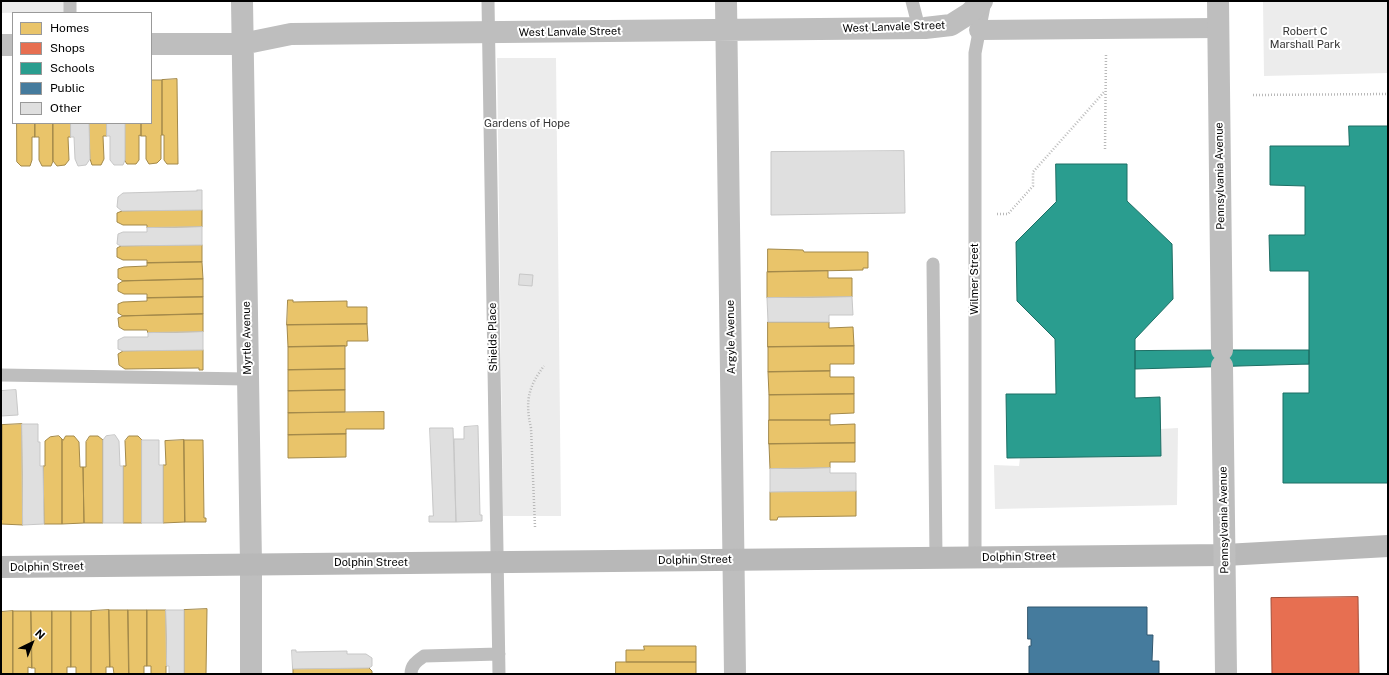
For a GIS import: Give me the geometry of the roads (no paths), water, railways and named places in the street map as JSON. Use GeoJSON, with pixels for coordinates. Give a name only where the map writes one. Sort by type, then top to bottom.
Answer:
{"type":"FeatureCollection","features":[{"type":"Feature","properties":{"kind":"main road","name":"Dolphin Street"},"geometry":{"type":"LineString","coordinates":[[1,567],[1225,555],[1388,546]]}},
{"type":"Feature","properties":{"kind":"street","name":"Myrtle Avenue"},"geometry":{"type":"LineString","coordinates":[[242,1],[251,564],[251,674]]}},
{"type":"Feature","properties":{"kind":"street","name":"Argyle Avenue"},"geometry":{"type":"LineString","coordinates":[[726,1],[735,674]]}},
{"type":"Feature","properties":{"kind":"street","name":"West Lanvale Street"},"geometry":{"type":"LineString","coordinates":[[152,44],[242,44],[291,34],[919,28],[951,25],[970,13],[984,1]]}},
{"type":"Feature","properties":{"kind":"street","name":"Pennsylvania Avenue"},"geometry":{"type":"LineString","coordinates":[[1218,1],[1226,674]]}},
{"type":"Feature","properties":{"kind":"street"},"geometry":{"type":"LineString","coordinates":[[979,30],[1218,28]]}},
{"type":"Feature","properties":{"kind":"street"},"geometry":{"type":"LineString","coordinates":[[1,45],[12,45]]}},
{"type":"Feature","properties":{"kind":"lane"},"geometry":{"type":"LineString","coordinates":[[70,1],[70,12]]}},
{"type":"Feature","properties":{"kind":"lane","name":"Shields Place"},"geometry":{"type":"LineString","coordinates":[[488,1],[499,674]]}},
{"type":"Feature","properties":{"kind":"lane"},"geometry":{"type":"LineString","coordinates":[[912,1],[919,28]]}},
{"type":"Feature","properties":{"kind":"lane","name":"Wilmer Street"},"geometry":{"type":"LineString","coordinates":[[975,558],[975,53],[984,1]]}},
{"type":"Feature","properties":{"kind":"lane"},"geometry":{"type":"LineString","coordinates":[[933,264],[936,558]]}},
{"type":"Feature","properties":{"kind":"lane"},"geometry":{"type":"LineString","coordinates":[[1,375],[247,379]]}},
{"type":"Feature","properties":{"kind":"lane"},"geometry":{"type":"LineString","coordinates":[[411,674],[412,666],[416,661],[424,656],[499,654]]}},
{"type":"Feature","properties":{"kind":"park label","name":"Robert C Marshall Park"},"geometry":{"type":"Point","coordinates":[1305,38]}},
{"type":"Feature","properties":{"kind":"park label","name":"Gardens of Hope"},"geometry":{"type":"Point","coordinates":[527,124]}}]}
